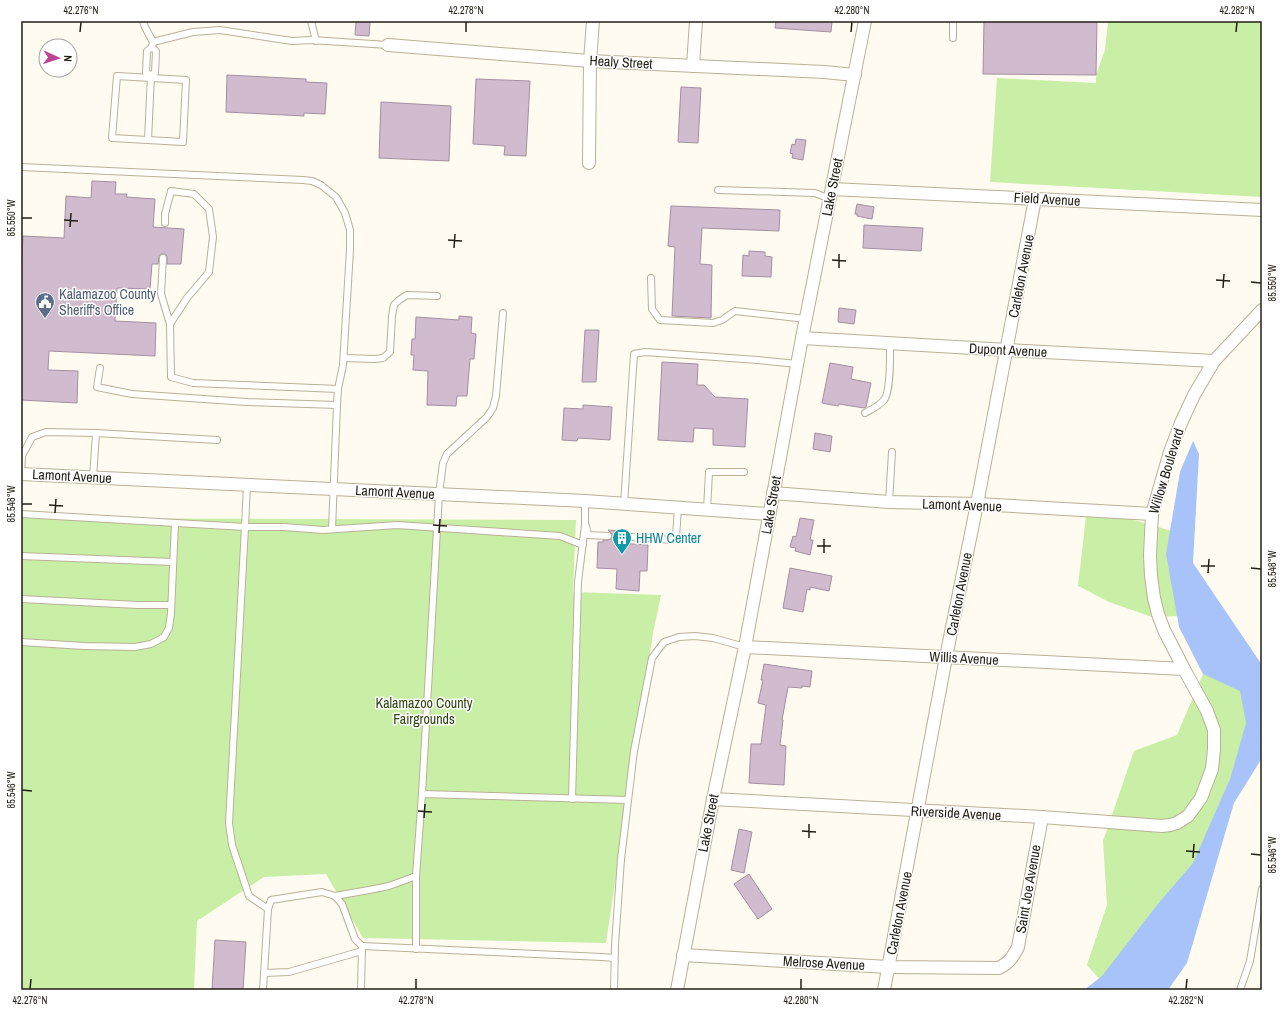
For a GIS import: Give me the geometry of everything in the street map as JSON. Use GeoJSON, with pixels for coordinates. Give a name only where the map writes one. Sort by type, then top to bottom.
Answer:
{"type":"FeatureCollection","features":[{"type":"Feature","properties":{"kind":"street"},"geometry":{"type":"LineString","coordinates":[[589,163],[590,60],[593,21]]}},
{"type":"Feature","properties":{"kind":"street"},"geometry":{"type":"LineString","coordinates":[[693,66],[696,21]]}},
{"type":"Feature","properties":{"kind":"street","name":"Lake Street"},"geometry":{"type":"LineString","coordinates":[[677,990],[713,799],[745,647],[802,338],[865,21]]}},
{"type":"Feature","properties":{"kind":"street","name":"Healy Street"},"geometry":{"type":"LineString","coordinates":[[388,45],[590,60],[824,72],[855,75]]}},
{"type":"Feature","properties":{"kind":"street","name":"Field Avenue"},"geometry":{"type":"LineString","coordinates":[[831,194],[1035,199],[1262,210]]}},
{"type":"Feature","properties":{"kind":"street","name":"Carleton Avenue"},"geometry":{"type":"LineString","coordinates":[[884,990],[946,657],[977,504],[1035,199]]}},
{"type":"Feature","properties":{"kind":"street","name":"Willow Boulevard"},"geometry":{"type":"LineString","coordinates":[[1194,809],[1201,798],[1212,769],[1214,730],[1207,711],[1164,630],[1158,614],[1150,576],[1152,514],[1170,452],[1194,395],[1214,361],[1262,310]]}},
{"type":"Feature","properties":{"kind":"street","name":"Dupont Avenue"},"geometry":{"type":"LineString","coordinates":[[802,338],[1214,361]]}},
{"type":"Feature","properties":{"kind":"street","name":"Lamont Avenue"},"geometry":{"type":"LineString","coordinates":[[21,474],[585,501],[769,514]]}},
{"type":"Feature","properties":{"kind":"street","name":"Lamont Avenue"},"geometry":{"type":"LineString","coordinates":[[773,492],[889,502],[977,504],[1152,514]]}},
{"type":"Feature","properties":{"kind":"street","name":"Willis Avenue"},"geometry":{"type":"LineString","coordinates":[[745,647],[1184,669]]}},
{"type":"Feature","properties":{"kind":"street","name":"Riverside Avenue"},"geometry":{"type":"LineString","coordinates":[[713,799],[1042,817],[1170,826],[1188,816],[1194,809]]}},
{"type":"Feature","properties":{"kind":"street","name":"Saint Joe Avenue"},"geometry":{"type":"LineString","coordinates":[[1011,960],[1018,947],[1042,817]]}},
{"type":"Feature","properties":{"kind":"street","name":"Melrose Avenue"},"geometry":{"type":"LineString","coordinates":[[683,955],[888,967],[999,968],[1011,960]]}},
{"type":"Feature","properties":{"kind":"lane"},"geometry":{"type":"LineString","coordinates":[[143,21],[156,51],[155,73],[151,76],[148,140]]}},
{"type":"Feature","properties":{"kind":"lane"},"geometry":{"type":"LineString","coordinates":[[312,21],[316,41]]}},
{"type":"Feature","properties":{"kind":"lane"},"geometry":{"type":"LineString","coordinates":[[953,21],[953,38]]}},
{"type":"Feature","properties":{"kind":"lane"},"geometry":{"type":"LineString","coordinates":[[152,44],[193,32],[220,30],[250,33],[292,41],[388,45]]}},
{"type":"Feature","properties":{"kind":"lane"},"geometry":{"type":"LineString","coordinates":[[117,76],[151,76],[186,80],[183,142],[112,138],[117,76]]}},
{"type":"Feature","properties":{"kind":"lane"},"geometry":{"type":"LineString","coordinates":[[21,167],[303,180],[312,181],[322,185],[336,197],[349,223],[350,250],[344,358],[338,389],[332,529]]}},
{"type":"Feature","properties":{"kind":"lane"},"geometry":{"type":"LineString","coordinates":[[718,190],[831,194]]}},
{"type":"Feature","properties":{"kind":"lane"},"geometry":{"type":"LineString","coordinates":[[165,223],[165,214],[171,192],[194,194],[209,209],[213,237],[209,272],[187,298],[170,324]]}},
{"type":"Feature","properties":{"kind":"lane"},"geometry":{"type":"LineString","coordinates":[[163,258],[162,294],[170,324],[171,377],[193,384],[338,389]]}},
{"type":"Feature","properties":{"kind":"lane"},"geometry":{"type":"LineString","coordinates":[[651,278],[652,309],[660,320],[713,323],[722,320],[735,311],[806,319]]}},
{"type":"Feature","properties":{"kind":"lane"},"geometry":{"type":"LineString","coordinates":[[344,358],[382,358],[390,352],[394,305],[407,295],[437,296]]}},
{"type":"Feature","properties":{"kind":"lane"},"geometry":{"type":"LineString","coordinates":[[416,949],[416,876],[439,494],[443,463],[447,454],[487,417],[493,408],[496,396],[503,313]]}},
{"type":"Feature","properties":{"kind":"lane"},"geometry":{"type":"LineString","coordinates":[[865,413],[877,407],[883,401],[887,393],[890,344]]}},
{"type":"Feature","properties":{"kind":"lane"},"geometry":{"type":"LineString","coordinates":[[624,504],[634,354],[645,352],[797,364]]}},
{"type":"Feature","properties":{"kind":"lane"},"geometry":{"type":"LineString","coordinates":[[100,368],[97,387],[132,394],[247,402],[337,405]]}},
{"type":"Feature","properties":{"kind":"lane"},"geometry":{"type":"LineString","coordinates":[[21,474],[22,456],[32,437],[46,432],[96,433],[217,440]]}},
{"type":"Feature","properties":{"kind":"lane"},"geometry":{"type":"LineString","coordinates":[[94,478],[96,433]]}},
{"type":"Feature","properties":{"kind":"lane"},"geometry":{"type":"LineString","coordinates":[[889,502],[892,452]]}},
{"type":"Feature","properties":{"kind":"lane"},"geometry":{"type":"LineString","coordinates":[[707,510],[709,472],[744,472]]}},
{"type":"Feature","properties":{"kind":"lane"},"geometry":{"type":"LineString","coordinates":[[247,485],[229,823],[232,845],[249,896],[268,908]]}},
{"type":"Feature","properties":{"kind":"lane"},"geometry":{"type":"LineString","coordinates":[[572,799],[578,582],[585,525],[585,501]]}},
{"type":"Feature","properties":{"kind":"lane"},"geometry":{"type":"LineString","coordinates":[[618,536],[672,540],[676,537],[678,508]]}},
{"type":"Feature","properties":{"kind":"lane"},"geometry":{"type":"LineString","coordinates":[[21,514],[323,530],[397,525],[437,527],[560,536],[583,545]]}},
{"type":"Feature","properties":{"kind":"lane"},"geometry":{"type":"LineString","coordinates":[[21,642],[84,646],[135,647],[151,644],[164,637],[169,628],[175,523]]}},
{"type":"Feature","properties":{"kind":"lane"},"geometry":{"type":"LineString","coordinates":[[585,525],[588,535],[608,536]]}},
{"type":"Feature","properties":{"kind":"lane"},"geometry":{"type":"LineString","coordinates":[[21,556],[173,562]]}},
{"type":"Feature","properties":{"kind":"lane"},"geometry":{"type":"LineString","coordinates":[[21,599],[138,605],[171,605]]}},
{"type":"Feature","properties":{"kind":"lane"},"geometry":{"type":"LineString","coordinates":[[614,990],[614,958],[621,858],[634,751],[652,658],[664,642],[679,637],[696,636],[713,638],[745,647]]}},
{"type":"Feature","properties":{"kind":"lane"},"geometry":{"type":"LineString","coordinates":[[422,794],[628,800]]}},
{"type":"Feature","properties":{"kind":"lane"},"geometry":{"type":"LineString","coordinates":[[263,990],[268,908],[271,900],[322,892],[335,896],[389,886],[416,876]]}},
{"type":"Feature","properties":{"kind":"lane"},"geometry":{"type":"LineString","coordinates":[[1240,990],[1250,962],[1262,889]]}},
{"type":"Feature","properties":{"kind":"lane"},"geometry":{"type":"LineString","coordinates":[[335,896],[342,904],[355,939],[362,949],[361,990]]}},
{"type":"Feature","properties":{"kind":"lane"},"geometry":{"type":"LineString","coordinates":[[264,973],[289,972],[362,949],[416,949],[614,958]]}},
{"type":"Feature","properties":{"kind":"green space"},"geometry":{"type":"Polygon","coordinates":[[[1108,21],[1262,21],[1262,197],[990,182],[997,78],[1096,83],[1096,75],[1105,50],[1108,21]]]}},
{"type":"Feature","properties":{"kind":"green space"},"geometry":{"type":"Polygon","coordinates":[[[1086,516],[1120,516],[1172,531],[1179,616],[1152,617],[1109,602],[1078,586],[1086,516]]]}},
{"type":"Feature","properties":{"kind":"green space","name":"Kalamazoo County Fairgrounds"},"geometry":{"type":"Polygon","coordinates":[[[21,518],[576,520],[573,592],[661,595],[653,633],[606,943],[363,938],[326,874],[264,877],[197,921],[194,990],[21,990],[21,518]]]}},
{"type":"Feature","properties":{"kind":"green space"},"geometry":{"type":"Polygon","coordinates":[[[1237,667],[1262,706],[1191,898],[1104,984],[1087,965],[1107,905],[1103,841],[1134,751],[1177,735],[1203,674],[1237,667]]]}},
{"type":"Feature","properties":{"kind":"water"},"geometry":{"type":"Polygon","coordinates":[[[1193,441],[1199,454],[1193,563],[1262,665],[1262,758],[1234,803],[1187,963],[1168,990],[1084,990],[1102,976],[1157,905],[1193,863],[1230,779],[1246,723],[1240,691],[1203,674],[1179,627],[1166,554],[1180,472],[1193,441]]]}},
{"type":"Feature","properties":{"kind":"building"},"geometry":{"type":"Polygon","coordinates":[[[356,21],[370,21],[369,36],[355,35],[356,21]]]}},
{"type":"Feature","properties":{"kind":"building"},"geometry":{"type":"Polygon","coordinates":[[[776,21],[832,21],[831,32],[775,28],[776,21]]]}},
{"type":"Feature","properties":{"kind":"building"},"geometry":{"type":"Polygon","coordinates":[[[984,21],[1097,21],[1096,75],[983,74],[984,21]]]}},
{"type":"Feature","properties":{"kind":"building"},"geometry":{"type":"Polygon","coordinates":[[[227,75],[306,79],[306,82],[327,83],[325,114],[304,113],[304,116],[226,112],[227,75]]]}},
{"type":"Feature","properties":{"kind":"building"},"geometry":{"type":"Polygon","coordinates":[[[476,79],[530,81],[526,156],[504,155],[505,146],[473,144],[476,79]]]}},
{"type":"Feature","properties":{"kind":"building"},"geometry":{"type":"Polygon","coordinates":[[[681,87],[701,88],[698,143],[678,142],[681,87]]]}},
{"type":"Feature","properties":{"kind":"building"},"geometry":{"type":"Polygon","coordinates":[[[381,102],[451,106],[449,161],[379,158],[381,102]]]}},
{"type":"Feature","properties":{"kind":"building"},"geometry":{"type":"Polygon","coordinates":[[[796,139],[806,140],[803,160],[792,158],[793,154],[790,153],[792,144],[795,145],[796,139]]]}},
{"type":"Feature","properties":{"kind":"building"},"geometry":{"type":"Polygon","coordinates":[[[92,181],[116,182],[115,194],[127,194],[126,197],[155,199],[153,227],[184,229],[181,264],[167,264],[167,256],[165,254],[161,254],[158,264],[152,264],[150,289],[117,288],[115,321],[156,323],[155,356],[49,351],[48,370],[78,371],[77,403],[21,400],[21,280],[23,236],[64,238],[66,196],[91,198],[92,181]]]}},
{"type":"Feature","properties":{"kind":"building"},"geometry":{"type":"Polygon","coordinates":[[[857,204],[874,207],[872,219],[857,216],[857,214],[855,214],[857,204]]]}},
{"type":"Feature","properties":{"kind":"building"},"geometry":{"type":"Polygon","coordinates":[[[671,206],[780,210],[779,231],[702,228],[700,264],[712,265],[711,318],[672,316],[675,247],[668,246],[671,206]]]}},
{"type":"Feature","properties":{"kind":"building"},"geometry":{"type":"Polygon","coordinates":[[[864,225],[923,228],[921,251],[863,248],[864,225]]]}},
{"type":"Feature","properties":{"kind":"building"},"geometry":{"type":"Polygon","coordinates":[[[749,251],[765,252],[765,256],[772,257],[771,277],[742,276],[743,255],[749,256],[749,251]]]}},
{"type":"Feature","properties":{"kind":"building"},"geometry":{"type":"Polygon","coordinates":[[[839,308],[856,310],[854,324],[838,322],[839,308]]]}},
{"type":"Feature","properties":{"kind":"building"},"geometry":{"type":"Polygon","coordinates":[[[459,316],[472,317],[471,333],[476,334],[474,359],[470,359],[467,396],[457,396],[456,406],[427,405],[428,371],[413,370],[414,355],[411,355],[412,339],[415,339],[416,317],[459,320],[459,316]]]}},
{"type":"Feature","properties":{"kind":"building"},"geometry":{"type":"Polygon","coordinates":[[[585,330],[599,330],[596,382],[582,382],[585,330]]]}},
{"type":"Feature","properties":{"kind":"building"},"geometry":{"type":"Polygon","coordinates":[[[662,362],[698,364],[697,385],[704,385],[715,397],[748,399],[745,447],[713,445],[713,429],[694,428],[693,442],[658,440],[662,362]]]}},
{"type":"Feature","properties":{"kind":"building"},"geometry":{"type":"Polygon","coordinates":[[[830,363],[853,367],[851,379],[871,383],[866,407],[864,408],[839,404],[838,406],[822,403],[830,363]]]}},
{"type":"Feature","properties":{"kind":"building"},"geometry":{"type":"Polygon","coordinates":[[[583,405],[612,407],[610,440],[578,438],[577,441],[562,440],[564,408],[583,409],[583,405]]]}},
{"type":"Feature","properties":{"kind":"building"},"geometry":{"type":"Polygon","coordinates":[[[815,433],[832,436],[830,452],[813,449],[815,433]]]}},
{"type":"Feature","properties":{"kind":"building"},"geometry":{"type":"Polygon","coordinates":[[[800,518],[814,520],[810,540],[813,540],[810,555],[795,551],[796,548],[790,547],[793,536],[796,537],[800,518]]]}},
{"type":"Feature","properties":{"kind":"building","name":"HHW Center"},"geometry":{"type":"Polygon","coordinates":[[[608,530],[618,531],[614,536],[615,539],[618,540],[618,543],[648,545],[647,571],[640,571],[639,591],[616,589],[617,569],[597,568],[598,542],[612,539],[612,534],[608,530]]]}},
{"type":"Feature","properties":{"kind":"building"},"geometry":{"type":"Polygon","coordinates":[[[790,568],[832,576],[829,591],[810,587],[810,590],[807,589],[803,612],[783,608],[790,568]]]}},
{"type":"Feature","properties":{"kind":"building"},"geometry":{"type":"Polygon","coordinates":[[[764,664],[812,671],[810,687],[788,687],[782,720],[780,745],[786,746],[784,785],[749,783],[751,744],[761,744],[766,705],[758,703],[763,680],[761,680],[764,664]]]}},
{"type":"Feature","properties":{"kind":"building"},"geometry":{"type":"Polygon","coordinates":[[[739,829],[752,832],[744,873],[731,870],[739,829]]]}},
{"type":"Feature","properties":{"kind":"building"},"geometry":{"type":"Polygon","coordinates":[[[749,874],[772,909],[758,919],[734,884],[749,874]]]}},
{"type":"Feature","properties":{"kind":"building"},"geometry":{"type":"Polygon","coordinates":[[[215,940],[246,942],[243,990],[212,990],[215,940]]]}},
{"type":"Feature","properties":{"kind":"place","name":"Kalamazoo County Sheriff's Office"},"geometry":{"type":"Point","coordinates":[45,319]}},
{"type":"Feature","properties":{"kind":"place","name":"HHW Center"},"geometry":{"type":"Point","coordinates":[622,555]}}]}
